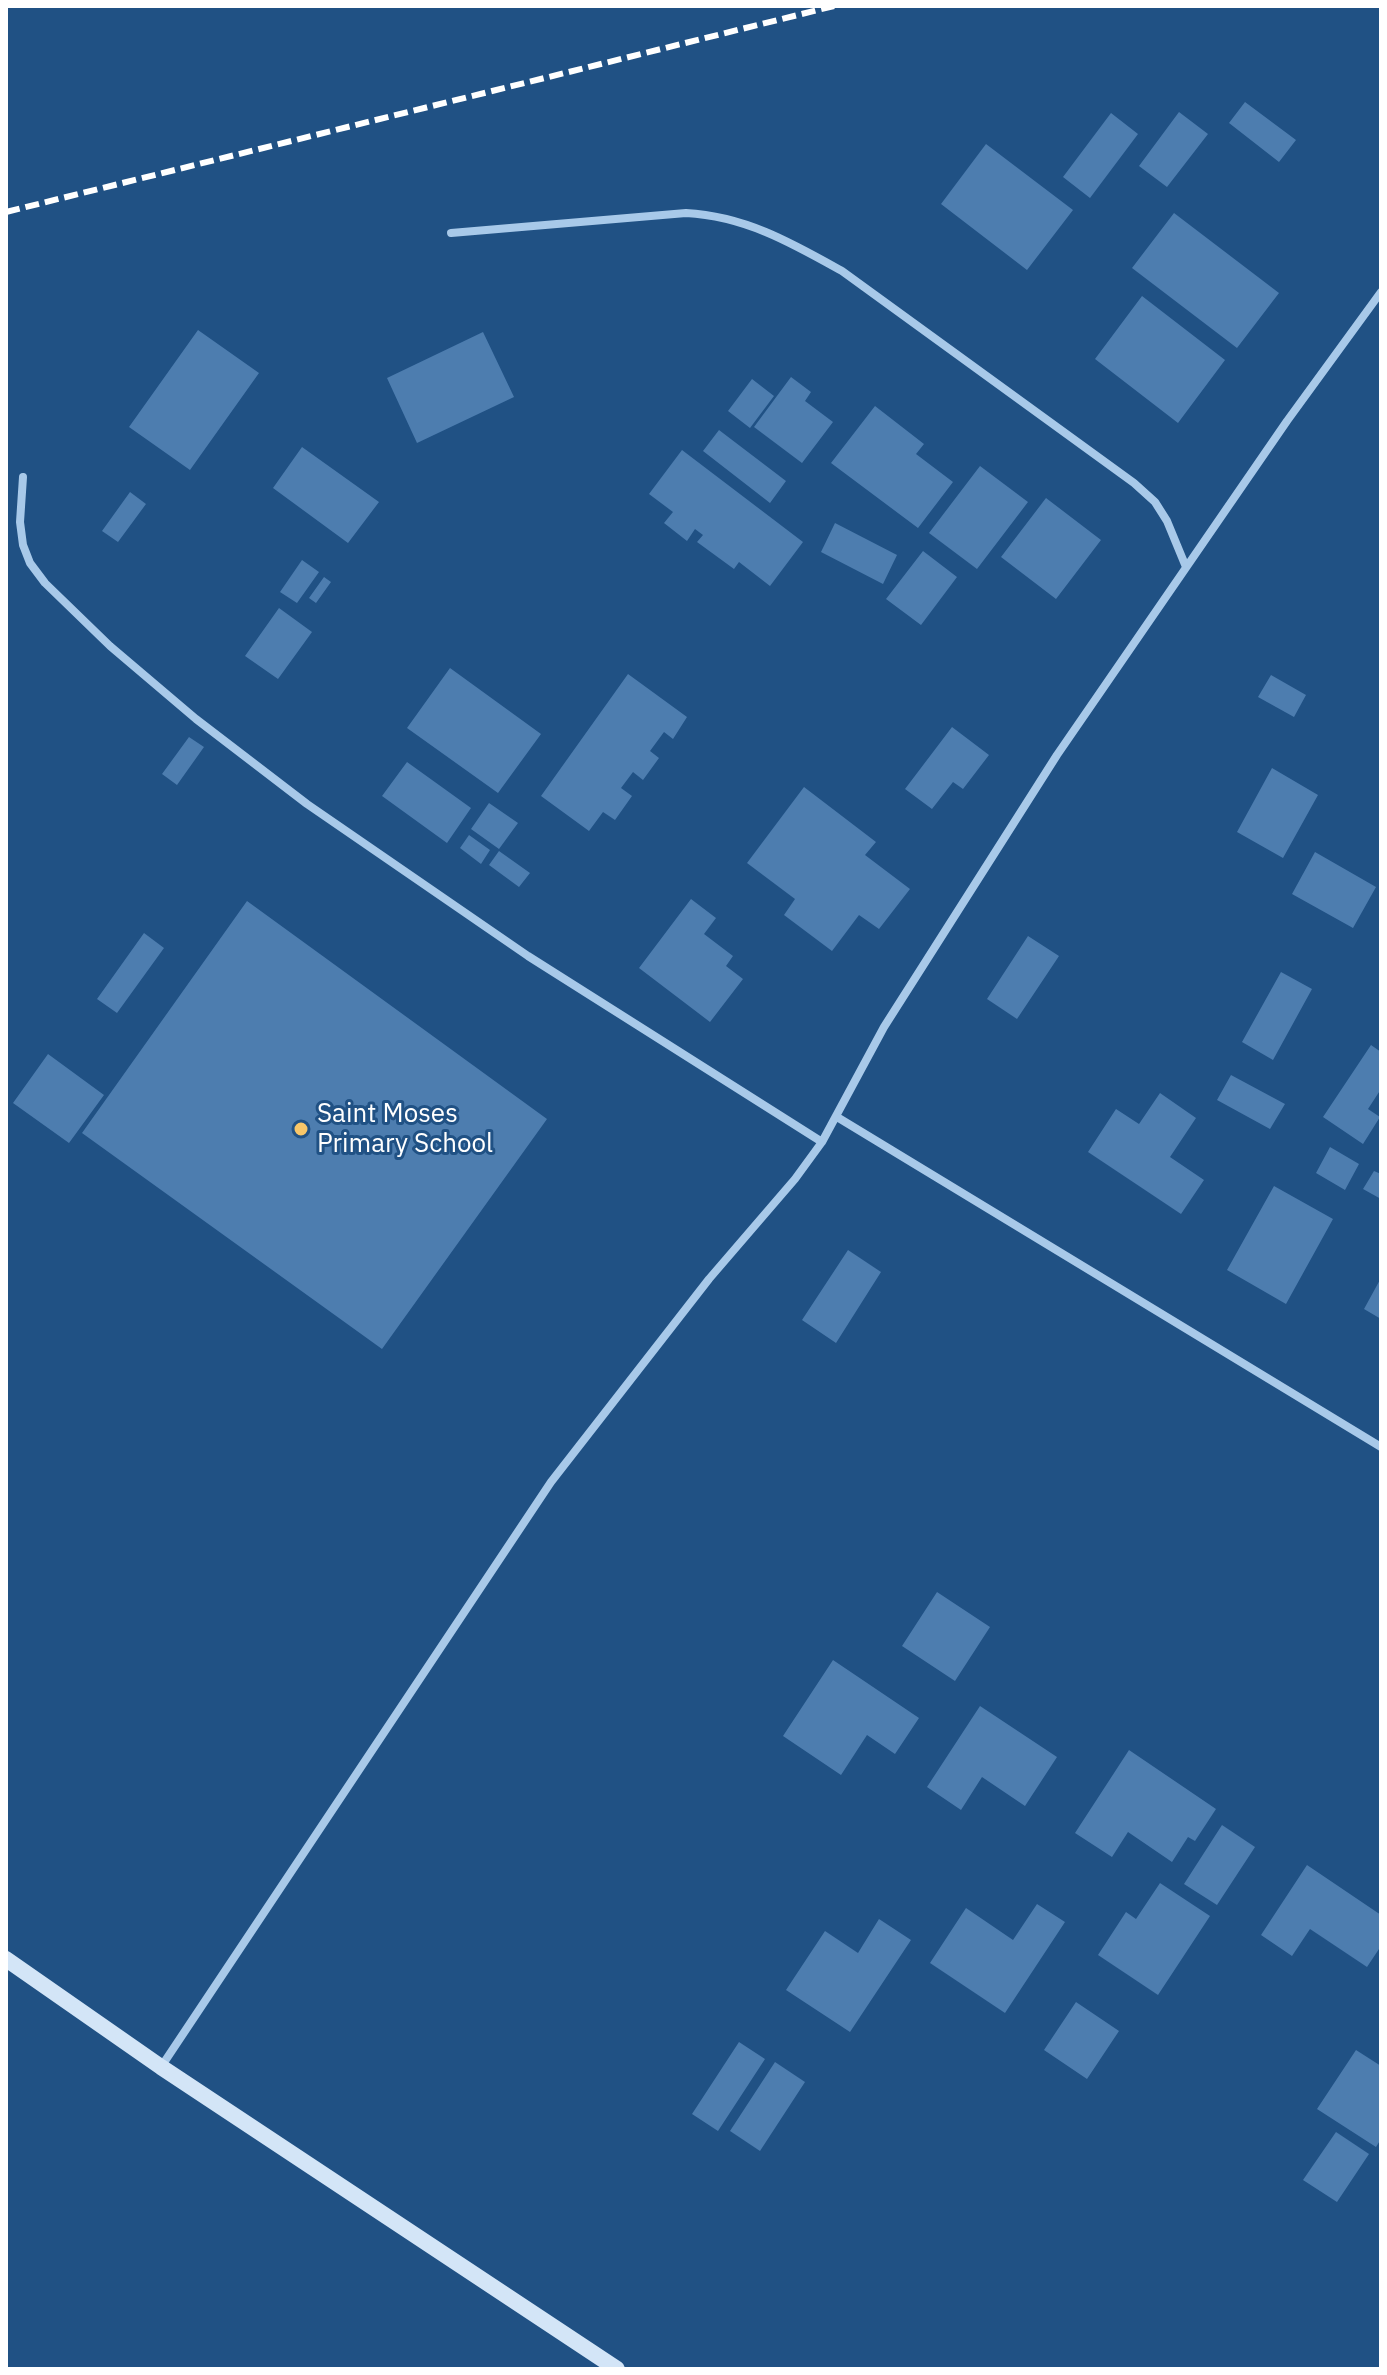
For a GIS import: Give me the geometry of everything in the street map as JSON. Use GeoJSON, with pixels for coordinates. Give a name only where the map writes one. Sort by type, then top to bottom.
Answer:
{"type":"FeatureCollection","features":[{"type":"Feature","properties":{"kind":"main road"},"geometry":{"type":"LineString","coordinates":[[6,1959],[161,2067],[617,2369]]}},
{"type":"Feature","properties":{"kind":"street"},"geometry":{"type":"LineString","coordinates":[[451,233],[686,213],[714,214],[743,222],[796,246],[842,271],[1134,483],[1161,511],[1186,567]]}},
{"type":"Feature","properties":{"kind":"street"},"geometry":{"type":"LineString","coordinates":[[161,2067],[551,1482],[709,1279],[795,1179],[822,1142],[884,1027],[1057,755],[1287,421],[1381,292]]}},
{"type":"Feature","properties":{"kind":"street"},"geometry":{"type":"LineString","coordinates":[[23,477],[20,522],[23,545],[30,563],[45,583],[110,646],[196,719],[307,804],[528,956],[822,1142]]}},
{"type":"Feature","properties":{"kind":"street"},"geometry":{"type":"LineString","coordinates":[[837,1117],[1381,1447]]}},
{"type":"Feature","properties":{"kind":"building"},"geometry":{"type":"Polygon","coordinates":[[[1245,102],[1296,140],[1279,162],[1229,123],[1245,102]]]}},
{"type":"Feature","properties":{"kind":"building"},"geometry":{"type":"Polygon","coordinates":[[[1179,112],[1208,134],[1167,187],[1139,166],[1179,112]]]}},
{"type":"Feature","properties":{"kind":"building"},"geometry":{"type":"Polygon","coordinates":[[[1111,113],[1138,134],[1090,198],[1063,177],[1111,113]]]}},
{"type":"Feature","properties":{"kind":"building"},"geometry":{"type":"Polygon","coordinates":[[[986,144],[1073,210],[1027,270],[941,204],[986,144]]]}},
{"type":"Feature","properties":{"kind":"building"},"geometry":{"type":"Polygon","coordinates":[[[1174,213],[1279,293],[1237,348],[1132,268],[1174,213]]]}},
{"type":"Feature","properties":{"kind":"building"},"geometry":{"type":"Polygon","coordinates":[[[1142,296],[1225,360],[1178,423],[1095,359],[1142,296]]]}},
{"type":"Feature","properties":{"kind":"building"},"geometry":{"type":"Polygon","coordinates":[[[198,330],[259,373],[190,470],[129,427],[198,330]]]}},
{"type":"Feature","properties":{"kind":"building"},"geometry":{"type":"Polygon","coordinates":[[[483,332],[514,397],[417,443],[387,378],[483,332]]]}},
{"type":"Feature","properties":{"kind":"building"},"geometry":{"type":"Polygon","coordinates":[[[791,377],[811,392],[805,401],[833,422],[802,463],[754,427],[791,377]]]}},
{"type":"Feature","properties":{"kind":"building"},"geometry":{"type":"Polygon","coordinates":[[[752,379],[774,396],[750,428],[728,411],[752,379]]]}},
{"type":"Feature","properties":{"kind":"building"},"geometry":{"type":"Polygon","coordinates":[[[875,406],[924,444],[916,454],[953,482],[918,528],[831,463],[875,406]]]}},
{"type":"Feature","properties":{"kind":"building"},"geometry":{"type":"Polygon","coordinates":[[[719,430],[786,481],[770,503],[703,451],[719,430]]]}},
{"type":"Feature","properties":{"kind":"building"},"geometry":{"type":"Polygon","coordinates":[[[302,447],[379,502],[348,543],[273,488],[302,447]]]}},
{"type":"Feature","properties":{"kind":"building"},"geometry":{"type":"Polygon","coordinates":[[[682,450],[803,542],[770,586],[739,562],[734,569],[697,542],[703,535],[695,529],[687,541],[664,523],[673,512],[649,494],[682,450]]]}},
{"type":"Feature","properties":{"kind":"building"},"geometry":{"type":"Polygon","coordinates":[[[980,466],[1028,502],[977,569],[929,533],[980,466]]]}},
{"type":"Feature","properties":{"kind":"building"},"geometry":{"type":"Polygon","coordinates":[[[130,492],[146,504],[118,542],[102,531],[130,492]]]}},
{"type":"Feature","properties":{"kind":"building"},"geometry":{"type":"Polygon","coordinates":[[[1046,498],[1101,540],[1056,599],[1001,557],[1046,498]]]}},
{"type":"Feature","properties":{"kind":"building"},"geometry":{"type":"Polygon","coordinates":[[[835,523],[897,555],[883,584],[821,552],[835,523]]]}},
{"type":"Feature","properties":{"kind":"building"},"geometry":{"type":"Polygon","coordinates":[[[923,551],[957,577],[921,625],[886,599],[923,551]]]}},
{"type":"Feature","properties":{"kind":"building"},"geometry":{"type":"Polygon","coordinates":[[[302,560],[319,572],[297,603],[280,592],[302,560]]]}},
{"type":"Feature","properties":{"kind":"building"},"geometry":{"type":"Polygon","coordinates":[[[324,577],[331,582],[316,603],[309,598],[324,577]]]}},
{"type":"Feature","properties":{"kind":"building"},"geometry":{"type":"Polygon","coordinates":[[[279,608],[312,632],[278,679],[245,656],[279,608]]]}},
{"type":"Feature","properties":{"kind":"building"},"geometry":{"type":"Polygon","coordinates":[[[450,668],[541,734],[498,793],[407,728],[450,668]]]}},
{"type":"Feature","properties":{"kind":"building"},"geometry":{"type":"Polygon","coordinates":[[[628,674],[687,717],[673,739],[664,732],[650,751],[659,758],[643,780],[633,772],[621,788],[632,796],[615,820],[603,812],[589,831],[541,796],[628,674]]]}},
{"type":"Feature","properties":{"kind":"building"},"geometry":{"type":"Polygon","coordinates":[[[1271,675],[1306,695],[1294,717],[1258,697],[1271,675]]]}},
{"type":"Feature","properties":{"kind":"building"},"geometry":{"type":"Polygon","coordinates":[[[952,727],[989,755],[963,789],[953,782],[932,809],[905,789],[952,727]]]}},
{"type":"Feature","properties":{"kind":"building"},"geometry":{"type":"Polygon","coordinates":[[[189,737],[204,747],[177,785],[162,774],[189,737]]]}},
{"type":"Feature","properties":{"kind":"building"},"geometry":{"type":"Polygon","coordinates":[[[407,762],[471,808],[447,843],[382,796],[407,762]]]}},
{"type":"Feature","properties":{"kind":"building"},"geometry":{"type":"Polygon","coordinates":[[[1272,768],[1318,795],[1283,858],[1237,832],[1272,768]]]}},
{"type":"Feature","properties":{"kind":"building"},"geometry":{"type":"Polygon","coordinates":[[[804,787],[876,842],[865,855],[910,889],[879,929],[859,915],[832,951],[784,915],[795,899],[747,863],[804,787]]]}},
{"type":"Feature","properties":{"kind":"building"},"geometry":{"type":"Polygon","coordinates":[[[489,803],[518,823],[499,849],[471,829],[489,803]]]}},
{"type":"Feature","properties":{"kind":"building"},"geometry":{"type":"Polygon","coordinates":[[[469,835],[490,850],[481,864],[460,848],[469,835]]]}},
{"type":"Feature","properties":{"kind":"building"},"geometry":{"type":"Polygon","coordinates":[[[499,851],[530,873],[519,887],[489,865],[499,851]]]}},
{"type":"Feature","properties":{"kind":"building"},"geometry":{"type":"Polygon","coordinates":[[[1315,852],[1376,887],[1353,928],[1292,894],[1315,852]]]}},
{"type":"Feature","properties":{"kind":"building"},"geometry":{"type":"Polygon","coordinates":[[[691,899],[716,918],[704,934],[733,956],[726,966],[743,979],[710,1022],[639,968],[691,899]]]}},
{"type":"Feature","properties":{"kind":"building"},"geometry":{"type":"Polygon","coordinates":[[[247,901],[547,1119],[382,1349],[82,1133],[247,901]]]}},
{"type":"Feature","properties":{"kind":"building"},"geometry":{"type":"Polygon","coordinates":[[[144,933],[164,948],[117,1013],[97,999],[144,933]]]}},
{"type":"Feature","properties":{"kind":"building"},"geometry":{"type":"Polygon","coordinates":[[[1028,936],[1059,956],[1017,1019],[987,999],[1028,936]]]}},
{"type":"Feature","properties":{"kind":"building"},"geometry":{"type":"Polygon","coordinates":[[[1281,972],[1312,989],[1273,1060],[1242,1042],[1281,972]]]}},
{"type":"Feature","properties":{"kind":"building"},"geometry":{"type":"Polygon","coordinates":[[[1371,1045],[1381,1052],[1381,1089],[1368,1109],[1380,1117],[1363,1144],[1323,1117],[1371,1045]]]}},
{"type":"Feature","properties":{"kind":"building"},"geometry":{"type":"Polygon","coordinates":[[[48,1054],[104,1095],[69,1143],[13,1103],[48,1054]]]}},
{"type":"Feature","properties":{"kind":"building"},"geometry":{"type":"Polygon","coordinates":[[[1231,1075],[1285,1104],[1270,1129],[1217,1100],[1231,1075]]]}},
{"type":"Feature","properties":{"kind":"building"},"geometry":{"type":"Polygon","coordinates":[[[1160,1093],[1196,1118],[1170,1157],[1204,1180],[1181,1214],[1088,1152],[1116,1109],[1139,1124],[1160,1093]]]}},
{"type":"Feature","properties":{"kind":"building"},"geometry":{"type":"Polygon","coordinates":[[[1330,1147],[1359,1164],[1345,1190],[1316,1173],[1330,1147]]]}},
{"type":"Feature","properties":{"kind":"building"},"geometry":{"type":"Polygon","coordinates":[[[1374,1171],[1381,1174],[1381,1199],[1363,1189],[1374,1171]]]}},
{"type":"Feature","properties":{"kind":"building"},"geometry":{"type":"Polygon","coordinates":[[[1274,1186],[1333,1219],[1286,1304],[1227,1270],[1274,1186]]]}},
{"type":"Feature","properties":{"kind":"building"},"geometry":{"type":"Polygon","coordinates":[[[848,1250],[881,1272],[836,1343],[802,1320],[848,1250]]]}},
{"type":"Feature","properties":{"kind":"building"},"geometry":{"type":"Polygon","coordinates":[[[1381,1278],[1381,1319],[1364,1309],[1381,1278]]]}},
{"type":"Feature","properties":{"kind":"building"},"geometry":{"type":"Polygon","coordinates":[[[937,1592],[990,1627],[955,1681],[902,1646],[937,1592]]]}},
{"type":"Feature","properties":{"kind":"building"},"geometry":{"type":"Polygon","coordinates":[[[833,1660],[919,1718],[895,1754],[867,1735],[841,1775],[783,1736],[833,1660]]]}},
{"type":"Feature","properties":{"kind":"building"},"geometry":{"type":"Polygon","coordinates":[[[980,1706],[1057,1757],[1025,1806],[982,1777],[961,1810],[927,1787],[980,1706]]]}},
{"type":"Feature","properties":{"kind":"building"},"geometry":{"type":"Polygon","coordinates":[[[1129,1750],[1216,1809],[1195,1841],[1188,1837],[1172,1862],[1128,1832],[1112,1857],[1075,1833],[1129,1750]]]}},
{"type":"Feature","properties":{"kind":"building"},"geometry":{"type":"Polygon","coordinates":[[[1222,1825],[1255,1847],[1217,1905],[1184,1884],[1222,1825]]]}},
{"type":"Feature","properties":{"kind":"building"},"geometry":{"type":"Polygon","coordinates":[[[1307,1865],[1381,1915],[1381,1946],[1367,1967],[1310,1929],[1292,1956],[1261,1935],[1307,1865]]]}},
{"type":"Feature","properties":{"kind":"building"},"geometry":{"type":"Polygon","coordinates":[[[1160,1883],[1210,1916],[1158,1995],[1098,1955],[1126,1912],[1136,1919],[1160,1883]]]}},
{"type":"Feature","properties":{"kind":"building"},"geometry":{"type":"Polygon","coordinates":[[[1037,1904],[1065,1922],[1005,2013],[930,1963],[966,1908],[1013,1940],[1037,1904]]]}},
{"type":"Feature","properties":{"kind":"building"},"geometry":{"type":"Polygon","coordinates":[[[879,1919],[911,1940],[850,2032],[786,1990],[825,1931],[858,1953],[879,1919]]]}},
{"type":"Feature","properties":{"kind":"building"},"geometry":{"type":"Polygon","coordinates":[[[1076,2002],[1119,2031],[1087,2079],[1044,2050],[1076,2002]]]}},
{"type":"Feature","properties":{"kind":"building"},"geometry":{"type":"Polygon","coordinates":[[[739,2042],[765,2059],[718,2131],[692,2114],[739,2042]]]}},
{"type":"Feature","properties":{"kind":"building"},"geometry":{"type":"Polygon","coordinates":[[[1356,2050],[1381,2066],[1381,2139],[1376,2147],[1317,2109],[1356,2050]]]}},
{"type":"Feature","properties":{"kind":"building"},"geometry":{"type":"Polygon","coordinates":[[[775,2062],[805,2082],[760,2151],[730,2131],[775,2062]]]}},
{"type":"Feature","properties":{"kind":"building"},"geometry":{"type":"Polygon","coordinates":[[[1336,2132],[1369,2154],[1337,2202],[1303,2180],[1336,2132]]]}},
{"type":"Feature","properties":{"kind":"railway"},"geometry":{"type":"LineString","coordinates":[[6,212],[834,6]]}},
{"type":"Feature","properties":{"kind":"place","name":"Saint Moses Primary School"},"geometry":{"type":"Point","coordinates":[301,1129]}}]}
